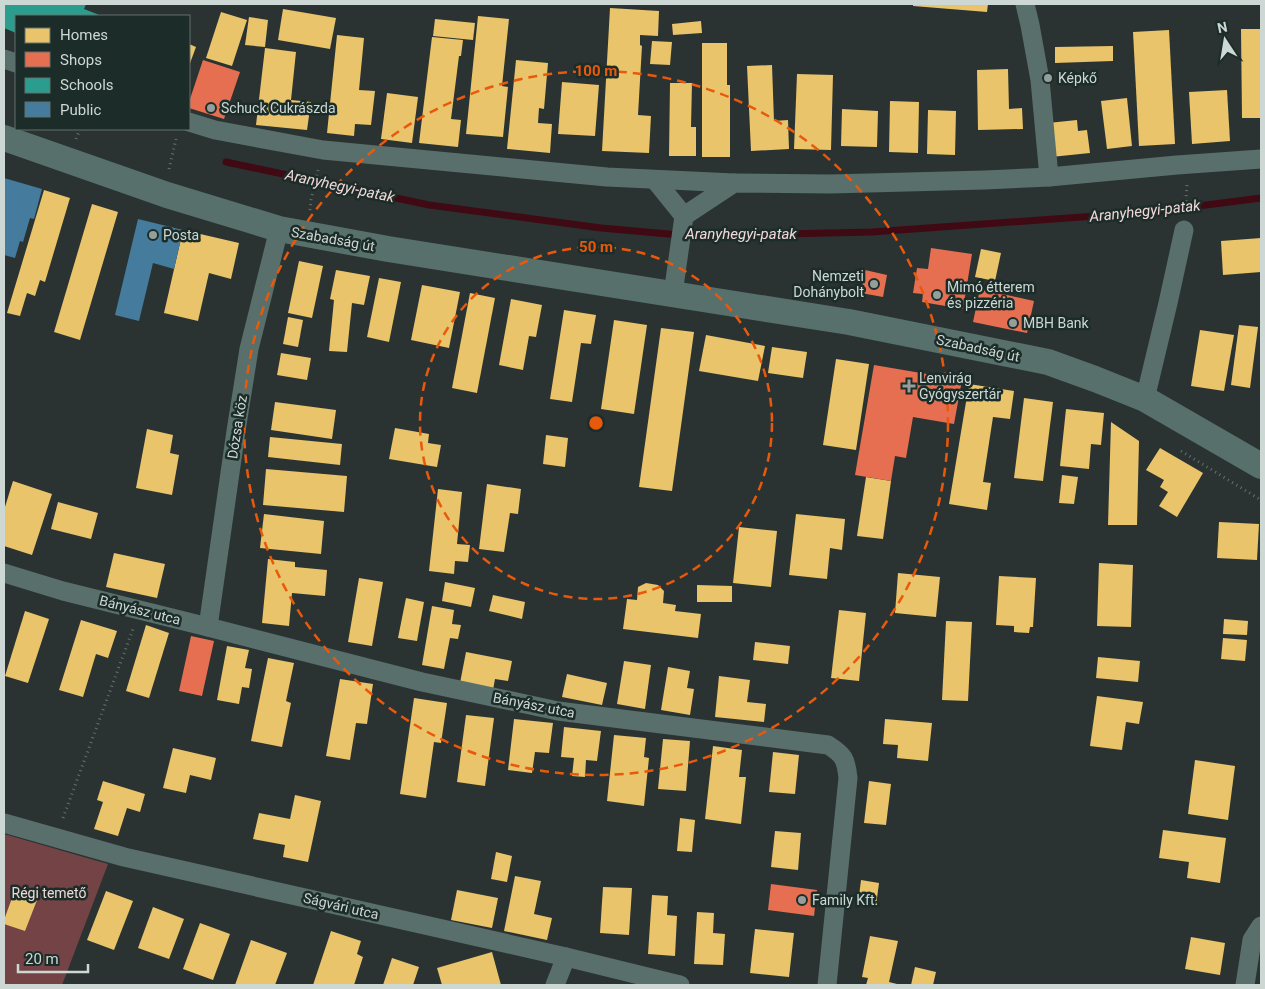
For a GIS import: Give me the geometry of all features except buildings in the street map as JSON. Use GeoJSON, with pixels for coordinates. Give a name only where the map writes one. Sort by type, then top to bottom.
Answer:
{"type":"FeatureCollection","features":[{"type":"Feature","properties":{"kind":"main road","name":"Szabadság út"},"geometry":{"type":"LineString","coordinates":[[4,139],[167,195],[280,230],[388,249],[849,322],[1048,362],[1145,399],[1261,466]]}},
{"type":"Feature","properties":{"kind":"street"},"geometry":{"type":"LineString","coordinates":[[1025,4],[1040,80],[1049,177]]}},
{"type":"Feature","properties":{"kind":"street"},"geometry":{"type":"LineString","coordinates":[[190,122],[215,130],[323,150],[606,177],[734,183],[904,182],[1049,177],[1177,164],[1261,159]]}},
{"type":"Feature","properties":{"kind":"street"},"geometry":{"type":"LineString","coordinates":[[655,180],[684,219],[673,294]]}},
{"type":"Feature","properties":{"kind":"street"},"geometry":{"type":"LineString","coordinates":[[684,219],[734,183]]}},
{"type":"Feature","properties":{"kind":"street","name":"Dózsa köz"},"geometry":{"type":"LineString","coordinates":[[208,627],[234,440],[249,349],[280,230]]}},
{"type":"Feature","properties":{"kind":"street"},"geometry":{"type":"LineString","coordinates":[[1145,399],[1184,230]]}},
{"type":"Feature","properties":{"kind":"street","name":"Bányász utca"},"geometry":{"type":"LineString","coordinates":[[4,573],[63,592],[422,682],[558,711],[828,745],[840,753],[846,764],[848,778],[827,985]]}},
{"type":"Feature","properties":{"kind":"street","name":"Ságvári utca"},"geometry":{"type":"LineString","coordinates":[[4,823],[124,856],[566,957],[680,985]]}},
{"type":"Feature","properties":{"kind":"street"},"geometry":{"type":"LineString","coordinates":[[1246,985],[1252,940],[1261,926]]}},
{"type":"Feature","properties":{"kind":"street"},"geometry":{"type":"LineString","coordinates":[[556,985],[566,957]]}},
{"type":"Feature","properties":{"kind":"path"},"geometry":{"type":"LineString","coordinates":[[78,134],[80,130]]}},
{"type":"Feature","properties":{"kind":"path"},"geometry":{"type":"LineString","coordinates":[[170,165],[176,139]]}},
{"type":"Feature","properties":{"kind":"path"},"geometry":{"type":"LineString","coordinates":[[311,200],[318,174]]}},
{"type":"Feature","properties":{"kind":"path"},"geometry":{"type":"LineString","coordinates":[[1179,450],[1261,500]]}},
{"type":"Feature","properties":{"kind":"path"},"geometry":{"type":"LineString","coordinates":[[66,809],[140,610]]}},
{"type":"Feature","properties":{"kind":"green space","name":"Régi temető"},"geometry":{"type":"Polygon","coordinates":[[[4,834],[108,864],[62,985],[4,985],[4,834]]]}},
{"type":"Feature","properties":{"kind":"waterway","name":"Aranyhegyi-patak"},"geometry":{"type":"LineString","coordinates":[[226,162],[429,205],[601,228],[691,236],[872,232],[1151,212],[1261,198]]}},
{"type":"Feature","properties":{"kind":"place","name":"Képkő"},"geometry":{"type":"Point","coordinates":[1048,78]}},
{"type":"Feature","properties":{"kind":"place","name":"Schuck Cukrászda"},"geometry":{"type":"Point","coordinates":[211,108]}},
{"type":"Feature","properties":{"kind":"place","name":"Posta"},"geometry":{"type":"Point","coordinates":[153,235]}},
{"type":"Feature","properties":{"kind":"place","name":"Nemzeti Dohánybolt"},"geometry":{"type":"Point","coordinates":[874,284]}},
{"type":"Feature","properties":{"kind":"place","name":"Mimó étterem és pizzéria"},"geometry":{"type":"Point","coordinates":[937,295]}},
{"type":"Feature","properties":{"kind":"place","name":"MBH Bank"},"geometry":{"type":"Point","coordinates":[1013,323]}},
{"type":"Feature","properties":{"kind":"place","name":"Lenvirág Gyógyszertár"},"geometry":{"type":"Point","coordinates":[909,386]}},
{"type":"Feature","properties":{"kind":"place","name":"Family Kft."},"geometry":{"type":"Point","coordinates":[802,900]}}]}
